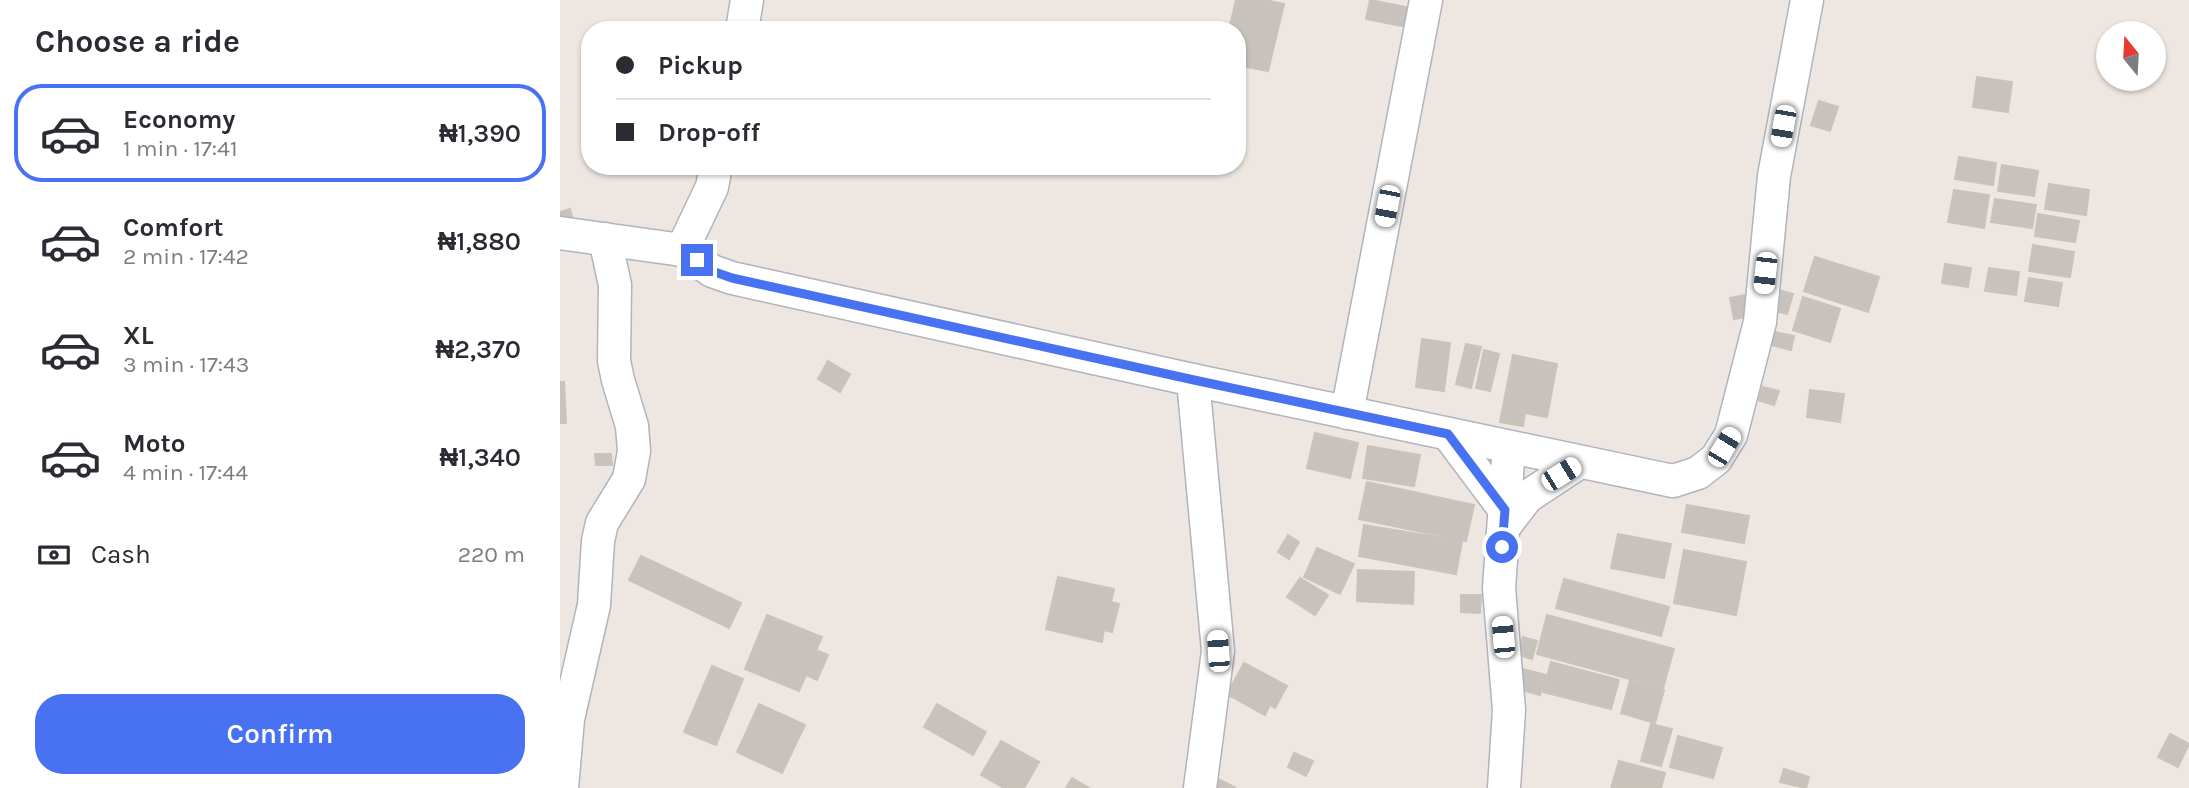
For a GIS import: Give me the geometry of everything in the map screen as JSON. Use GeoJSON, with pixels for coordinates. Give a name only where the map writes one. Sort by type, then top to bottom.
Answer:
{"type":"FeatureCollection","features":[{"type":"Feature","properties":{"kind":"street"},"geometry":{"type":"LineString","coordinates":[[744,21],[747,0]]}},
{"type":"Feature","properties":{"kind":"street"},"geometry":{"type":"LineString","coordinates":[[1347,413],[1426,0]]}},
{"type":"Feature","properties":{"kind":"street"},"geometry":{"type":"LineString","coordinates":[[560,233],[682,250],[712,271],[732,278],[1194,380],[1673,481],[1698,473],[1716,459],[1731,435],[1760,322],[1774,176],[1807,0]]}},
{"type":"Feature","properties":{"kind":"street"},"geometry":{"type":"LineString","coordinates":[[682,250],[712,187],[714,175]]}},
{"type":"Feature","properties":{"kind":"street"},"geometry":{"type":"LineString","coordinates":[[562,788],[568,719],[594,605],[598,541],[602,523],[629,480],[634,451],[632,426],[614,361],[615,285],[605,239]]}},
{"type":"Feature","properties":{"kind":"street"},"geometry":{"type":"LineString","coordinates":[[1194,380],[1218,651],[1200,788]]}},
{"type":"Feature","properties":{"kind":"street"},"geometry":{"type":"LineString","coordinates":[[1448,434],[1504,519]]}},
{"type":"Feature","properties":{"kind":"street"},"geometry":{"type":"LineString","coordinates":[[1504,788],[1509,710],[1499,588],[1508,447]]}},
{"type":"Feature","properties":{"kind":"street"},"geometry":{"type":"LineString","coordinates":[[1504,519],[1527,497],[1580,462]]}},
{"type":"Feature","properties":{"kind":"building"},"geometry":{"type":"Polygon","coordinates":[[[1236,0],[1265,0],[1284,4],[1268,71],[1246,67],[1246,21],[1231,21],[1236,0]]]}},
{"type":"Feature","properties":{"kind":"building"},"geometry":{"type":"Polygon","coordinates":[[[1370,0],[1411,8],[1407,27],[1366,19],[1370,0]]]}},
{"type":"Feature","properties":{"kind":"building"},"geometry":{"type":"Polygon","coordinates":[[[1977,77],[2012,82],[2008,112],[1973,107],[1977,77]]]}},
{"type":"Feature","properties":{"kind":"building"},"geometry":{"type":"Polygon","coordinates":[[[1819,101],[1838,107],[1830,131],[1811,125],[1819,101]]]}},
{"type":"Feature","properties":{"kind":"building"},"geometry":{"type":"Polygon","coordinates":[[[1959,157],[1996,163],[1993,185],[1955,179],[1959,157]]]}},
{"type":"Feature","properties":{"kind":"building"},"geometry":{"type":"Polygon","coordinates":[[[2002,165],[2038,171],[2034,196],[1998,191],[2002,165]]]}},
{"type":"Feature","properties":{"kind":"building"},"geometry":{"type":"Polygon","coordinates":[[[2049,184],[2089,190],[2086,215],[2045,209],[2049,184]]]}},
{"type":"Feature","properties":{"kind":"building"},"geometry":{"type":"Polygon","coordinates":[[[1954,190],[1989,195],[1984,228],[1948,222],[1954,190]]]}},
{"type":"Feature","properties":{"kind":"building"},"geometry":{"type":"Polygon","coordinates":[[[1995,199],[2036,205],[2032,228],[1991,222],[1995,199]]]}},
{"type":"Feature","properties":{"kind":"building"},"geometry":{"type":"Polygon","coordinates":[[[570,209],[573,220],[560,224],[560,212],[570,209]]]}},
{"type":"Feature","properties":{"kind":"building"},"geometry":{"type":"Polygon","coordinates":[[[2038,214],[2079,221],[2075,242],[2035,236],[2038,214]]]}},
{"type":"Feature","properties":{"kind":"building"},"geometry":{"type":"Polygon","coordinates":[[[2033,245],[2074,252],[2070,277],[2029,271],[2033,245]]]}},
{"type":"Feature","properties":{"kind":"building"},"geometry":{"type":"Polygon","coordinates":[[[1815,257],[1879,277],[1868,312],[1804,291],[1815,257]]]}},
{"type":"Feature","properties":{"kind":"building"},"geometry":{"type":"Polygon","coordinates":[[[1945,264],[1971,268],[1968,287],[1942,283],[1945,264]]]}},
{"type":"Feature","properties":{"kind":"building"},"geometry":{"type":"Polygon","coordinates":[[[1989,268],[2019,272],[2016,295],[1985,291],[1989,268]]]}},
{"type":"Feature","properties":{"kind":"building"},"geometry":{"type":"Polygon","coordinates":[[[2029,278],[2062,283],[2058,306],[2025,301],[2029,278]]]}},
{"type":"Feature","properties":{"kind":"building"},"geometry":{"type":"Polygon","coordinates":[[[1772,288],[1793,294],[1787,314],[1766,308],[1772,288]]]}},
{"type":"Feature","properties":{"kind":"building"},"geometry":{"type":"Polygon","coordinates":[[[1750,294],[1755,315],[1734,319],[1730,298],[1750,294]]]}},
{"type":"Feature","properties":{"kind":"building"},"geometry":{"type":"Polygon","coordinates":[[[1803,297],[1840,309],[1830,342],[1793,330],[1803,297]]]}},
{"type":"Feature","properties":{"kind":"building"},"geometry":{"type":"Polygon","coordinates":[[[1770,331],[1794,336],[1791,350],[1767,344],[1770,331]]]}},
{"type":"Feature","properties":{"kind":"building"},"geometry":{"type":"Polygon","coordinates":[[[1422,339],[1450,343],[1444,391],[1416,387],[1422,339]]]}},
{"type":"Feature","properties":{"kind":"building"},"geometry":{"type":"Polygon","coordinates":[[[1466,344],[1481,347],[1471,388],[1456,384],[1466,344]]]}},
{"type":"Feature","properties":{"kind":"building"},"geometry":{"type":"Polygon","coordinates":[[[1484,350],[1499,354],[1490,391],[1476,388],[1484,350]]]}},
{"type":"Feature","properties":{"kind":"building"},"geometry":{"type":"Polygon","coordinates":[[[1513,355],[1557,364],[1547,417],[1525,413],[1523,426],[1500,422],[1513,355]]]}},
{"type":"Feature","properties":{"kind":"building"},"geometry":{"type":"Polygon","coordinates":[[[828,361],[850,374],[840,392],[818,379],[828,361]]]}},
{"type":"Feature","properties":{"kind":"building"},"geometry":{"type":"Polygon","coordinates":[[[560,382],[564,382],[566,423],[560,423],[560,382]]]}},
{"type":"Feature","properties":{"kind":"building"},"geometry":{"type":"Polygon","coordinates":[[[1763,387],[1779,391],[1774,405],[1758,400],[1763,387]]]}},
{"type":"Feature","properties":{"kind":"building"},"geometry":{"type":"Polygon","coordinates":[[[1810,390],[1844,394],[1840,422],[1807,417],[1810,390]]]}},
{"type":"Feature","properties":{"kind":"building"},"geometry":{"type":"Polygon","coordinates":[[[1315,433],[1358,443],[1350,478],[1307,468],[1315,433]]]}},
{"type":"Feature","properties":{"kind":"building"},"geometry":{"type":"Polygon","coordinates":[[[1368,446],[1420,455],[1414,486],[1363,478],[1368,446]]]}},
{"type":"Feature","properties":{"kind":"building"},"geometry":{"type":"Polygon","coordinates":[[[595,454],[611,454],[612,465],[596,465],[595,454]]]}},
{"type":"Feature","properties":{"kind":"building"},"geometry":{"type":"Polygon","coordinates":[[[1367,482],[1474,505],[1466,541],[1359,519],[1367,482]]]}},
{"type":"Feature","properties":{"kind":"building"},"geometry":{"type":"Polygon","coordinates":[[[1687,505],[1749,516],[1744,543],[1682,532],[1687,505]]]}},
{"type":"Feature","properties":{"kind":"building"},"geometry":{"type":"Polygon","coordinates":[[[1364,525],[1462,541],[1456,574],[1359,556],[1364,525]]]}},
{"type":"Feature","properties":{"kind":"building"},"geometry":{"type":"Polygon","coordinates":[[[1618,534],[1671,544],[1664,578],[1611,568],[1618,534]]]}},
{"type":"Feature","properties":{"kind":"building"},"geometry":{"type":"Polygon","coordinates":[[[1288,535],[1299,542],[1289,559],[1278,552],[1288,535]]]}},
{"type":"Feature","properties":{"kind":"building"},"geometry":{"type":"Polygon","coordinates":[[[1317,548],[1354,564],[1340,594],[1304,577],[1317,548]]]}},
{"type":"Feature","properties":{"kind":"building"},"geometry":{"type":"Polygon","coordinates":[[[1684,550],[1746,562],[1736,615],[1674,603],[1684,550]]]}},
{"type":"Feature","properties":{"kind":"building"},"geometry":{"type":"Polygon","coordinates":[[[641,556],[741,603],[729,628],[629,580],[641,556]]]}},
{"type":"Feature","properties":{"kind":"building"},"geometry":{"type":"Polygon","coordinates":[[[1358,570],[1414,572],[1413,604],[1357,601],[1358,570]]]}},
{"type":"Feature","properties":{"kind":"building"},"geometry":{"type":"Polygon","coordinates":[[[1058,577],[1114,589],[1111,602],[1119,604],[1112,632],[1104,630],[1102,642],[1046,629],[1058,577]]]}},
{"type":"Feature","properties":{"kind":"building"},"geometry":{"type":"Polygon","coordinates":[[[1300,578],[1328,595],[1315,615],[1287,597],[1300,578]]]}},
{"type":"Feature","properties":{"kind":"building"},"geometry":{"type":"Polygon","coordinates":[[[1564,579],[1669,607],[1661,636],[1556,608],[1564,579]]]}},
{"type":"Feature","properties":{"kind":"building"},"geometry":{"type":"Polygon","coordinates":[[[1461,595],[1481,595],[1480,613],[1461,612],[1461,595]]]}},
{"type":"Feature","properties":{"kind":"building"},"geometry":{"type":"Polygon","coordinates":[[[767,615],[822,637],[816,650],[828,655],[817,680],[806,675],[799,691],[745,669],[767,615]]]}},
{"type":"Feature","properties":{"kind":"building"},"geometry":{"type":"Polygon","coordinates":[[[1547,615],[1674,649],[1663,688],[1537,654],[1547,615]]]}},
{"type":"Feature","properties":{"kind":"building"},"geometry":{"type":"Polygon","coordinates":[[[1523,637],[1537,641],[1532,659],[1518,655],[1523,637]]]}},
{"type":"Feature","properties":{"kind":"building"},"geometry":{"type":"Polygon","coordinates":[[[1551,662],[1619,680],[1611,709],[1543,692],[1551,662]]]}},
{"type":"Feature","properties":{"kind":"building"},"geometry":{"type":"Polygon","coordinates":[[[1244,663],[1287,686],[1275,708],[1270,705],[1265,715],[1227,694],[1244,663]]]}},
{"type":"Feature","properties":{"kind":"building"},"geometry":{"type":"Polygon","coordinates":[[[712,666],[743,679],[716,745],[684,732],[712,666]]]}},
{"type":"Feature","properties":{"kind":"building"},"geometry":{"type":"Polygon","coordinates":[[[1523,669],[1546,675],[1540,695],[1517,689],[1523,669]]]}},
{"type":"Feature","properties":{"kind":"building"},"geometry":{"type":"Polygon","coordinates":[[[1630,681],[1664,690],[1655,723],[1621,713],[1630,681]]]}},
{"type":"Feature","properties":{"kind":"building"},"geometry":{"type":"Polygon","coordinates":[[[759,704],[805,725],[782,773],[737,752],[759,704]]]}},
{"type":"Feature","properties":{"kind":"building"},"geometry":{"type":"Polygon","coordinates":[[[937,704],[986,732],[973,755],[924,727],[937,704]]]}},
{"type":"Feature","properties":{"kind":"building"},"geometry":{"type":"Polygon","coordinates":[[[1651,724],[1672,729],[1661,766],[1641,761],[1651,724]]]}},
{"type":"Feature","properties":{"kind":"building"},"geometry":{"type":"Polygon","coordinates":[[[2170,734],[2189,744],[2178,767],[2158,757],[2170,734]]]}},
{"type":"Feature","properties":{"kind":"building"},"geometry":{"type":"Polygon","coordinates":[[[1678,736],[1722,748],[1713,778],[1670,767],[1678,736]]]}},
{"type":"Feature","properties":{"kind":"building"},"geometry":{"type":"Polygon","coordinates":[[[1001,741],[1039,762],[1024,788],[1004,788],[981,775],[1001,741]]]}},
{"type":"Feature","properties":{"kind":"building"},"geometry":{"type":"Polygon","coordinates":[[[1294,753],[1313,761],[1306,776],[1288,767],[1294,753]]]}},
{"type":"Feature","properties":{"kind":"building"},"geometry":{"type":"Polygon","coordinates":[[[1619,761],[1665,773],[1661,788],[1611,788],[1619,761]]]}},
{"type":"Feature","properties":{"kind":"building"},"geometry":{"type":"Polygon","coordinates":[[[1784,769],[1809,777],[1806,788],[1780,782],[1784,769]]]}},
{"type":"Feature","properties":{"kind":"building"},"geometry":{"type":"Polygon","coordinates":[[[1208,774],[1236,788],[1208,788],[1208,774]]]}},
{"type":"Feature","properties":{"kind":"building"},"geometry":{"type":"Polygon","coordinates":[[[1072,778],[1089,788],[1066,788],[1072,778]]]}},
{"type":"Feature","properties":{"kind":"route"},"geometry":{"type":"LineString","coordinates":[[697,260],[712,271],[732,278],[1448,434],[1505,510],[1502,547]]}}]}
